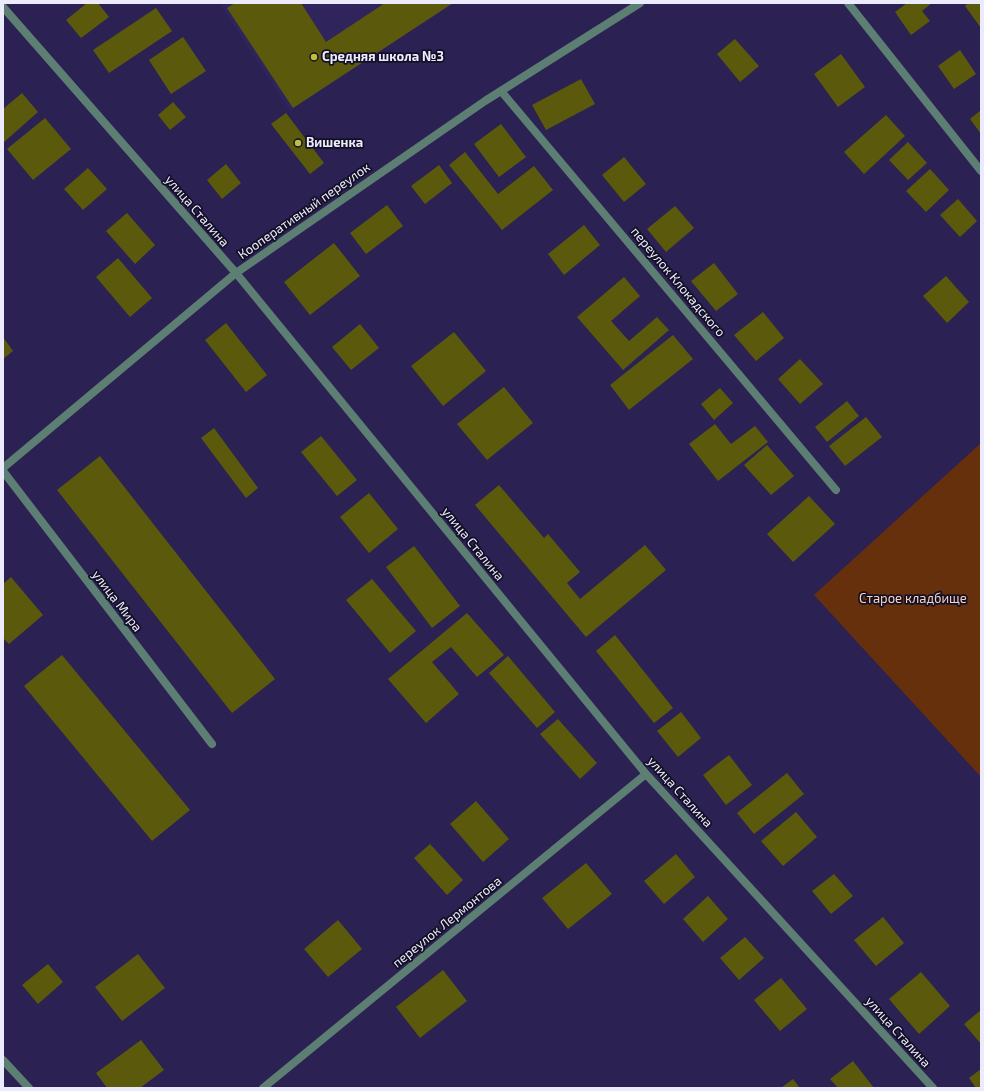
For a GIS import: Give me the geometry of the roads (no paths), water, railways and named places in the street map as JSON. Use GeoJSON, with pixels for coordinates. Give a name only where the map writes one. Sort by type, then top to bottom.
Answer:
{"type":"FeatureCollection","features":[{"type":"Feature","properties":{"kind":"street","name":"Кооперативный переулок"},"geometry":{"type":"LineString","coordinates":[[3,468],[236,273],[501,90],[640,3]]}},
{"type":"Feature","properties":{"kind":"street"},"geometry":{"type":"LineString","coordinates":[[848,3],[981,171]]}},
{"type":"Feature","properties":{"kind":"street","name":"улица Сталина"},"geometry":{"type":"LineString","coordinates":[[3,7],[236,273],[646,774],[933,1088]]}},
{"type":"Feature","properties":{"kind":"street","name":"переулок Клокадского"},"geometry":{"type":"LineString","coordinates":[[501,90],[836,490]]}},
{"type":"Feature","properties":{"kind":"street","name":"улица Мира"},"geometry":{"type":"LineString","coordinates":[[3,471],[212,744]]}},
{"type":"Feature","properties":{"kind":"street","name":"переулок Лермонтова"},"geometry":{"type":"LineString","coordinates":[[263,1088],[646,774]]}},
{"type":"Feature","properties":{"kind":"street"},"geometry":{"type":"LineString","coordinates":[[3,1060],[29,1088]]}},
{"type":"Feature","properties":{"kind":"place","name":"Средняя школа №3"},"geometry":{"type":"Point","coordinates":[314,57]}},
{"type":"Feature","properties":{"kind":"place","name":"Вишенка"},"geometry":{"type":"Point","coordinates":[298,143]}},
{"type":"Feature","properties":{"kind":"park label","name":"Старое кладбище"},"geometry":{"type":"Point","coordinates":[913,599]}}]}
